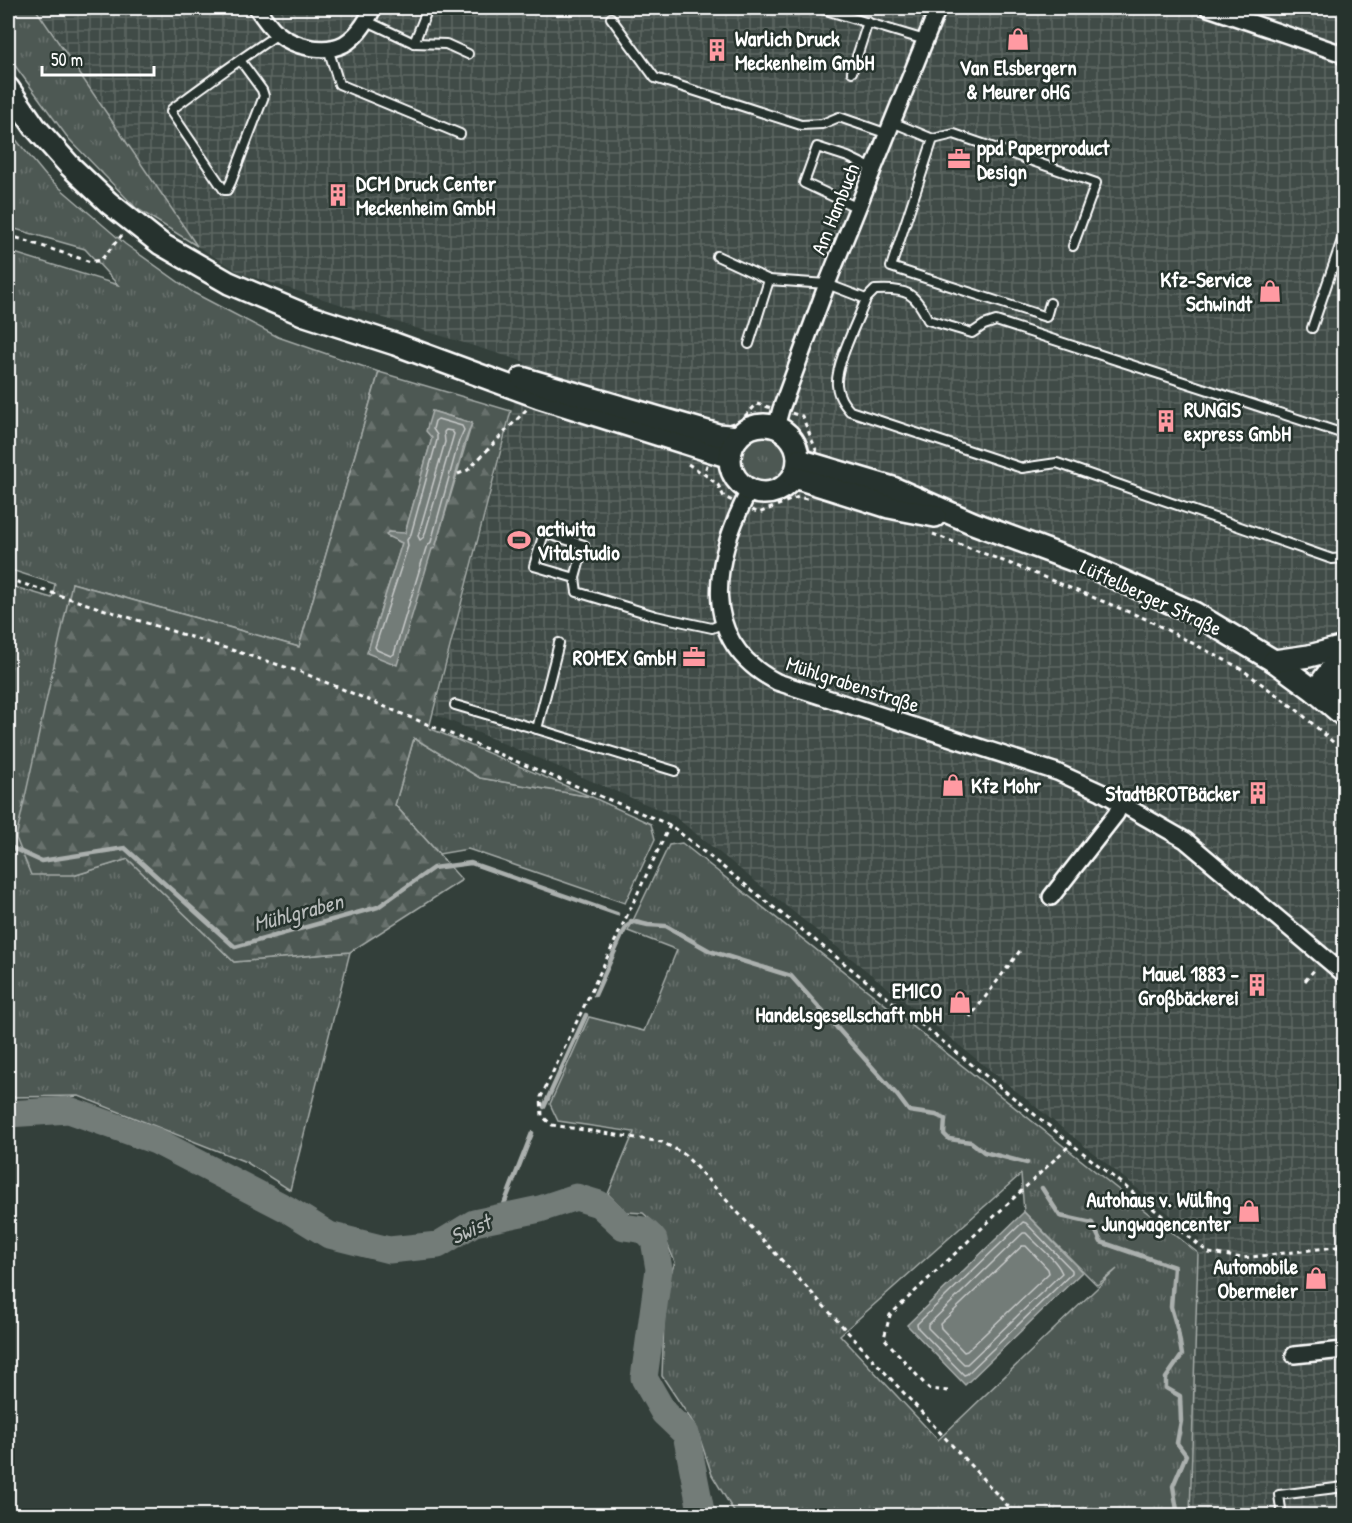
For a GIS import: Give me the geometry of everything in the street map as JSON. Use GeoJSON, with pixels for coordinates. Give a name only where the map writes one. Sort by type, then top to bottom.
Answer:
{"type":"FeatureCollection","features":[{"type":"Feature","properties":{"kind":"main road"},"geometry":{"type":"LineString","coordinates":[[8,88],[35,127],[70,166],[109,203],[161,244],[240,288],[305,315],[395,344],[539,398],[614,422],[725,445],[746,430],[766,425],[779,418],[793,440],[806,471],[770,494],[745,498],[741,485],[734,477],[730,467],[725,445]]}},
{"type":"Feature","properties":{"kind":"main road"},"geometry":{"type":"LineString","coordinates":[[395,344],[542,383],[725,445]]}},
{"type":"Feature","properties":{"kind":"main road","name":"Lüftelberger Straße"},"geometry":{"type":"LineString","coordinates":[[806,471],[889,507],[973,523],[1086,565],[1194,613],[1274,661],[1330,703]]}},
{"type":"Feature","properties":{"kind":"main road"},"geometry":{"type":"LineString","coordinates":[[1274,661],[1310,656],[1344,647]]}},
{"type":"Feature","properties":{"kind":"main road"},"geometry":{"type":"LineString","coordinates":[[1330,703],[1344,652]]}},
{"type":"Feature","properties":{"kind":"main road"},"geometry":{"type":"LineString","coordinates":[[1330,703],[1344,683]]}},
{"type":"Feature","properties":{"kind":"street"},"geometry":{"type":"LineString","coordinates":[[257,8],[268,24],[292,43],[328,48],[344,44],[355,35],[370,14]]}},
{"type":"Feature","properties":{"kind":"street","name":"Am Hambuch"},"geometry":{"type":"LineString","coordinates":[[779,418],[827,284],[938,8]]}},
{"type":"Feature","properties":{"kind":"street"},"geometry":{"type":"LineString","coordinates":[[1208,8],[1344,55]]}},
{"type":"Feature","properties":{"kind":"street","name":"Mühlgrabenstraße"},"geometry":{"type":"LineString","coordinates":[[745,498],[726,549],[720,571],[718,592],[724,623],[734,644],[753,667],[777,682],[1057,772],[1121,803],[1185,840],[1325,955],[1344,974]]}},
{"type":"Feature","properties":{"kind":"street"},"geometry":{"type":"LineString","coordinates":[[1052,897],[1116,814],[1121,803]]}},
{"type":"Feature","properties":{"kind":"street"},"geometry":{"type":"LineString","coordinates":[[1294,1355],[1344,1350]]}},
{"type":"Feature","properties":{"kind":"lane"},"geometry":{"type":"LineString","coordinates":[[414,43],[428,8]]}},
{"type":"Feature","properties":{"kind":"lane"},"geometry":{"type":"LineString","coordinates":[[819,8],[925,40]]}},
{"type":"Feature","properties":{"kind":"lane"},"geometry":{"type":"LineString","coordinates":[[370,14],[414,43],[446,44],[468,54]]}},
{"type":"Feature","properties":{"kind":"lane"},"geometry":{"type":"LineString","coordinates":[[611,18],[655,78],[801,125],[822,124],[839,117],[933,139],[954,134],[1096,183],[1072,246]]}},
{"type":"Feature","properties":{"kind":"lane"},"geometry":{"type":"LineString","coordinates":[[852,72],[868,22]]}},
{"type":"Feature","properties":{"kind":"lane"},"geometry":{"type":"LineString","coordinates":[[240,60],[264,96],[231,182],[227,190],[224,190],[171,112],[172,109],[240,60],[278,34]]}},
{"type":"Feature","properties":{"kind":"lane"},"geometry":{"type":"LineString","coordinates":[[328,48],[339,84],[460,134]]}},
{"type":"Feature","properties":{"kind":"lane"},"geometry":{"type":"LineString","coordinates":[[933,139],[891,267],[1046,317],[1050,303]]}},
{"type":"Feature","properties":{"kind":"lane"},"geometry":{"type":"LineString","coordinates":[[858,207],[804,183],[817,147],[848,157],[873,170]]}},
{"type":"Feature","properties":{"kind":"lane"},"geometry":{"type":"LineString","coordinates":[[1312,328],[1344,234]]}},
{"type":"Feature","properties":{"kind":"lane"},"geometry":{"type":"LineString","coordinates":[[717,256],[769,280],[827,284],[866,298]]}},
{"type":"Feature","properties":{"kind":"lane"},"geometry":{"type":"LineString","coordinates":[[749,344],[769,280]]}},
{"type":"Feature","properties":{"kind":"lane"},"geometry":{"type":"LineString","coordinates":[[1344,434],[996,321],[972,333],[928,320],[919,300],[891,289],[875,290],[866,298],[837,372],[840,398],[850,411],[1022,468],[1057,464],[1332,559],[1344,558]]}},
{"type":"Feature","properties":{"kind":"lane"},"geometry":{"type":"LineString","coordinates":[[575,578],[534,566],[544,533],[584,545],[575,578],[577,592],[633,609],[712,628],[724,623]]}},
{"type":"Feature","properties":{"kind":"lane"},"geometry":{"type":"LineString","coordinates":[[537,729],[559,643]]}},
{"type":"Feature","properties":{"kind":"lane"},"geometry":{"type":"LineString","coordinates":[[455,705],[675,771]]}},
{"type":"Feature","properties":{"kind":"lane"},"geometry":{"type":"LineString","coordinates":[[1282,1515],[1279,1495],[1344,1487]]}},
{"type":"Feature","properties":{"kind":"path"},"geometry":{"type":"LineString","coordinates":[[8,235],[91,262],[101,260],[122,235]]}},
{"type":"Feature","properties":{"kind":"path"},"geometry":{"type":"LineString","coordinates":[[458,474],[468,471],[539,398]]}},
{"type":"Feature","properties":{"kind":"path"},"geometry":{"type":"LineString","coordinates":[[757,404],[779,418],[802,416],[819,457],[806,471],[807,499],[798,497],[759,513],[745,498],[724,497],[718,485],[704,474],[725,445],[720,428],[740,421],[757,404]]}},
{"type":"Feature","properties":{"kind":"path"},"geometry":{"type":"LineString","coordinates":[[923,532],[1008,562],[1146,619],[1240,668],[1298,710],[1344,752]]}},
{"type":"Feature","properties":{"kind":"path"},"geometry":{"type":"LineString","coordinates":[[8,579],[301,672],[670,825],[1209,1253],[1243,1258],[1344,1246]]}},
{"type":"Feature","properties":{"kind":"path"},"geometry":{"type":"LineString","coordinates":[[670,825],[541,1096],[542,1116],[552,1125],[662,1142],[684,1154],[1017,1515]]}},
{"type":"Feature","properties":{"kind":"path"},"geometry":{"type":"LineString","coordinates":[[968,1013],[971,1016],[1022,948]]}},
{"type":"Feature","properties":{"kind":"path"},"geometry":{"type":"LineString","coordinates":[[1305,981],[1318,965]]}},
{"type":"Feature","properties":{"kind":"path"},"geometry":{"type":"LineString","coordinates":[[948,1391],[929,1389],[884,1338],[890,1315],[1072,1143]]}},
{"type":"Feature","properties":{"kind":"shaded area"},"geometry":{"type":"Polygon","coordinates":[[[35,8],[1344,8],[1344,1515],[1190,1515],[1199,1238],[674,816],[434,714],[525,362],[240,273],[197,246],[35,8]]]}},
{"type":"Feature","properties":{"kind":"green space"},"geometry":{"type":"Polygon","coordinates":[[[8,8],[35,8],[197,246],[136,208],[68,138],[16,67],[8,50],[8,8]]]}},
{"type":"Feature","properties":{"kind":"green space"},"geometry":{"type":"Polygon","coordinates":[[[8,130],[46,176],[125,244],[194,293],[278,337],[379,372],[299,647],[72,583],[76,875],[128,859],[234,962],[350,952],[290,1190],[246,1162],[79,1096],[8,1097],[8,585],[52,598],[55,584],[8,569],[8,251],[118,285],[85,249],[8,227],[8,130]]]}},
{"type":"Feature","properties":{"kind":"green space"},"geometry":{"type":"Polygon","coordinates":[[[379,372],[511,411],[429,728],[592,797],[480,778],[414,738],[395,805],[462,880],[350,952],[234,962],[128,859],[76,875],[31,875],[16,838],[72,583],[299,647],[379,372]],[[432,411],[432,438],[405,534],[388,532],[387,536],[402,543],[367,653],[432,548],[435,548],[472,423],[432,411]]]}},
{"type":"Feature","properties":{"kind":"green space"},"geometry":{"type":"Polygon","coordinates":[[[759,435],[769,435],[784,445],[788,459],[787,468],[778,479],[769,483],[759,483],[744,473],[740,464],[740,454],[750,439],[759,435]]]}},
{"type":"Feature","properties":{"kind":"green space"},"geometry":{"type":"Polygon","coordinates":[[[414,738],[480,778],[592,797],[651,824],[655,839],[625,903],[468,849],[439,854],[395,805],[414,738]]]}},
{"type":"Feature","properties":{"kind":"green space"},"geometry":{"type":"Polygon","coordinates":[[[682,843],[1198,1253],[1190,1515],[736,1515],[712,1475],[696,1427],[662,1376],[665,1290],[675,1262],[661,1229],[643,1213],[626,1212],[608,1194],[634,1132],[558,1121],[550,1104],[589,1017],[644,1031],[677,950],[628,931],[669,845],[682,843]],[[1021,1174],[840,1335],[938,1440],[1117,1269],[1097,1285],[1024,1212],[1021,1174]]]}},
{"type":"Feature","properties":{"kind":"water"},"geometry":{"type":"Polygon","coordinates":[[[432,411],[472,423],[397,665],[367,653],[402,543],[386,535],[388,532],[405,533],[432,438],[426,431],[432,411]]]}},
{"type":"Feature","properties":{"kind":"water"},"geometry":{"type":"Polygon","coordinates":[[[1024,1212],[1082,1272],[965,1385],[907,1325],[1024,1212]]]}},
{"type":"Feature","properties":{"kind":"waterway","name":"Mühlgraben"},"geometry":{"type":"LineString","coordinates":[[8,846],[41,861],[125,848],[235,947],[378,907],[433,868],[471,863],[617,914]]}},
{"type":"Feature","properties":{"kind":"waterway","name":"Mühlgraben"},"geometry":{"type":"LineString","coordinates":[[631,921],[666,926],[710,951],[791,976],[909,1111],[936,1115],[945,1119],[944,1134],[949,1139],[971,1142],[984,1152],[1027,1163]]}},
{"type":"Feature","properties":{"kind":"waterway"},"geometry":{"type":"LineString","coordinates":[[595,995],[622,935],[627,926],[633,922]]}},
{"type":"Feature","properties":{"kind":"waterway"},"geometry":{"type":"LineString","coordinates":[[544,1107],[586,1015]]}},
{"type":"Feature","properties":{"kind":"waterway","name":"Swist"},"geometry":{"type":"LineString","coordinates":[[8,1114],[69,1110],[156,1141],[287,1209],[329,1235],[389,1250],[438,1245],[474,1223],[540,1209],[576,1197],[599,1204],[624,1227],[644,1230],[654,1240],[659,1269],[644,1378],[664,1413],[686,1434],[702,1516]]}},
{"type":"Feature","properties":{"kind":"waterway"},"geometry":{"type":"LineString","coordinates":[[499,1217],[532,1133]]}},
{"type":"Feature","properties":{"kind":"waterway","name":"Mühlgraben"},"geometry":{"type":"LineString","coordinates":[[1042,1188],[1060,1216],[1092,1223],[1101,1242],[1174,1267],[1171,1307],[1182,1355],[1166,1378],[1166,1388],[1180,1396],[1181,1421],[1177,1443],[1186,1455],[1173,1486],[1178,1516]]}},
{"type":"Feature","properties":{"kind":"place","name":"Van Elsbergern & Meurer oHG"},"geometry":{"type":"Point","coordinates":[1018,39]}},
{"type":"Feature","properties":{"kind":"place","name":"Warlich Druck Meckenheim GmbH"},"geometry":{"type":"Point","coordinates":[717,50]}},
{"type":"Feature","properties":{"kind":"place","name":"ppd Paperproduct Design"},"geometry":{"type":"Point","coordinates":[959,159]}},
{"type":"Feature","properties":{"kind":"place","name":"DCM Druck Center Meckenheim GmbH"},"geometry":{"type":"Point","coordinates":[338,195]}},
{"type":"Feature","properties":{"kind":"place","name":"Kfz-Service Schwindt"},"geometry":{"type":"Point","coordinates":[1270,291]}},
{"type":"Feature","properties":{"kind":"place","name":"RUNGIS express GmbH"},"geometry":{"type":"Point","coordinates":[1166,421]}},
{"type":"Feature","properties":{"kind":"place","name":"actiwita Vitalstudio"},"geometry":{"type":"Point","coordinates":[519,540]}},
{"type":"Feature","properties":{"kind":"place","name":"ROMEX GmbH"},"geometry":{"type":"Point","coordinates":[694,657]}},
{"type":"Feature","properties":{"kind":"place","name":"Kfz Mohr"},"geometry":{"type":"Point","coordinates":[953,785]}},
{"type":"Feature","properties":{"kind":"place","name":"StadtBROTBäcker"},"geometry":{"type":"Point","coordinates":[1258,793]}},
{"type":"Feature","properties":{"kind":"place","name":"Mauel 1883 - Großbäckerei"},"geometry":{"type":"Point","coordinates":[1257,985]}},
{"type":"Feature","properties":{"kind":"place","name":"EMICO Handelsgesellschaft mbH"},"geometry":{"type":"Point","coordinates":[960,1002]}},
{"type":"Feature","properties":{"kind":"place","name":"Autohaus v. Wülfing - Jungwagencenter"},"geometry":{"type":"Point","coordinates":[1249,1211]}},
{"type":"Feature","properties":{"kind":"place","name":"Automobile Obermeier"},"geometry":{"type":"Point","coordinates":[1316,1278]}}]}
